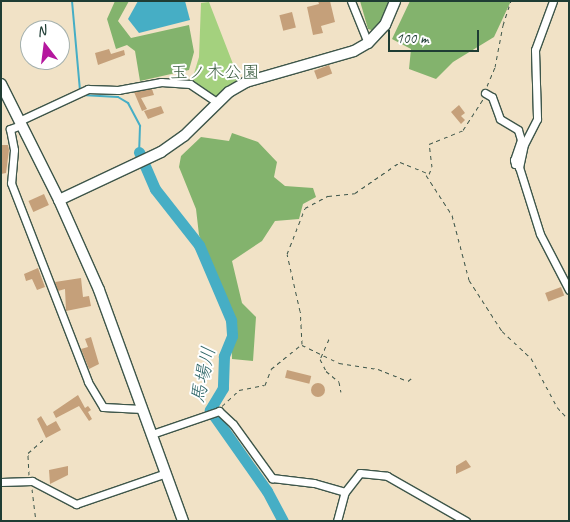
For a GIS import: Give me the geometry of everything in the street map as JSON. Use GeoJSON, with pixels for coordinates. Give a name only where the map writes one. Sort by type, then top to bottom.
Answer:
{"type":"FeatureCollection","features":[{"type":"Feature","properties":{"kind":"street"},"geometry":{"type":"LineString","coordinates":[[351,1],[368,43]]}},
{"type":"Feature","properties":{"kind":"street"},"geometry":{"type":"LineString","coordinates":[[59,200],[161,152],[184,136],[229,92],[260,77],[337,56],[368,43],[385,25],[395,1]]}},
{"type":"Feature","properties":{"kind":"street"},"geometry":{"type":"LineString","coordinates":[[553,1],[535,50],[537,119],[524,144],[519,165],[522,182],[537,225],[569,290]]}},
{"type":"Feature","properties":{"kind":"street"},"geometry":{"type":"LineString","coordinates":[[142,409],[103,407],[88,382],[11,184],[14,150],[10,128],[88,89],[118,90],[161,82],[190,84],[218,102]]}},
{"type":"Feature","properties":{"kind":"street"},"geometry":{"type":"LineString","coordinates":[[1,84],[59,200],[99,290],[183,521]]}},
{"type":"Feature","properties":{"kind":"street"},"geometry":{"type":"LineString","coordinates":[[485,94],[492,97],[500,119],[518,130],[521,140],[514,160],[515,164],[519,165]]}},
{"type":"Feature","properties":{"kind":"street"},"geometry":{"type":"LineString","coordinates":[[152,434],[219,411],[233,424],[272,478],[314,483],[345,492]]}},
{"type":"Feature","properties":{"kind":"street"},"geometry":{"type":"LineString","coordinates":[[1,482],[32,481],[76,504],[166,473]]}},
{"type":"Feature","properties":{"kind":"street"},"geometry":{"type":"LineString","coordinates":[[338,521],[345,492],[360,473],[387,476],[466,521]]}},
{"type":"Feature","properties":{"kind":"path"},"geometry":{"type":"LineString","coordinates":[[426,175],[432,167],[429,144],[467,127],[485,94],[512,1]]}},
{"type":"Feature","properties":{"kind":"path"},"geometry":{"type":"LineString","coordinates":[[302,344],[300,311],[287,254],[304,210],[328,196],[354,192],[400,162],[426,175],[452,215],[469,280],[502,331],[531,358],[557,407],[569,420]]}},
{"type":"Feature","properties":{"kind":"path"},"geometry":{"type":"LineString","coordinates":[[329,339],[320,355],[322,366],[339,382],[341,392]]}},
{"type":"Feature","properties":{"kind":"path"},"geometry":{"type":"LineString","coordinates":[[302,344],[320,355],[345,364],[378,369],[408,381],[413,377]]}},
{"type":"Feature","properties":{"kind":"path"},"geometry":{"type":"LineString","coordinates":[[219,411],[225,400],[239,390],[265,385],[272,370],[302,344]]}},
{"type":"Feature","properties":{"kind":"green space"},"geometry":{"type":"Polygon","coordinates":[[[115,1],[129,1],[118,21],[131,38],[189,25],[194,52],[189,70],[140,81],[135,51],[127,45],[116,49],[107,19],[115,1]]]}},
{"type":"Feature","properties":{"kind":"green space"},"geometry":{"type":"Polygon","coordinates":[[[360,1],[393,1],[378,32],[368,29],[360,1]]]}},
{"type":"Feature","properties":{"kind":"green space"},"geometry":{"type":"Polygon","coordinates":[[[410,1],[511,1],[494,37],[453,62],[436,79],[409,69],[411,49],[392,39],[410,1]]]}},
{"type":"Feature","properties":{"kind":"green space","name":"玉ノ木公園"},"geometry":{"type":"Polygon","coordinates":[[[209,2],[240,82],[218,98],[192,80],[199,57],[201,3],[209,2]]]}},
{"type":"Feature","properties":{"kind":"green space"},"geometry":{"type":"Polygon","coordinates":[[[232,133],[258,142],[277,162],[274,177],[285,186],[313,188],[316,197],[303,204],[299,219],[275,221],[262,241],[232,261],[242,303],[256,317],[253,361],[232,359],[231,315],[199,235],[196,209],[179,167],[181,156],[201,137],[229,141],[232,133]]]}},
{"type":"Feature","properties":{"kind":"water"},"geometry":{"type":"Polygon","coordinates":[[[138,1],[185,1],[190,20],[139,33],[128,19],[138,1]]]}},
{"type":"Feature","properties":{"kind":"building"},"geometry":{"type":"Polygon","coordinates":[[[318,1],[330,1],[335,22],[321,26],[323,33],[313,35],[307,7],[319,4],[318,1]]]}},
{"type":"Feature","properties":{"kind":"building"},"geometry":{"type":"Polygon","coordinates":[[[292,12],[296,28],[283,31],[279,15],[292,12]]]}},
{"type":"Feature","properties":{"kind":"building"},"geometry":{"type":"Polygon","coordinates":[[[109,49],[111,54],[124,50],[125,55],[98,65],[95,53],[109,49]]]}},
{"type":"Feature","properties":{"kind":"building"},"geometry":{"type":"Polygon","coordinates":[[[329,65],[332,73],[317,79],[314,71],[329,65]]]}},
{"type":"Feature","properties":{"kind":"building"},"geometry":{"type":"Polygon","coordinates":[[[152,89],[154,95],[141,98],[147,109],[142,111],[134,92],[152,89]]]}},
{"type":"Feature","properties":{"kind":"building"},"geometry":{"type":"Polygon","coordinates":[[[459,105],[465,113],[461,116],[465,120],[461,124],[451,112],[459,105]]]}},
{"type":"Feature","properties":{"kind":"building"},"geometry":{"type":"Polygon","coordinates":[[[161,106],[164,113],[148,119],[144,111],[161,106]]]}},
{"type":"Feature","properties":{"kind":"building"},"geometry":{"type":"Polygon","coordinates":[[[2,145],[8,145],[9,150],[6,173],[1,174],[2,145]]]}},
{"type":"Feature","properties":{"kind":"building"},"geometry":{"type":"Polygon","coordinates":[[[44,194],[49,205],[33,212],[28,201],[44,194]]]}},
{"type":"Feature","properties":{"kind":"building"},"geometry":{"type":"Polygon","coordinates":[[[38,268],[45,287],[37,290],[32,279],[26,281],[24,274],[38,268]]]}},
{"type":"Feature","properties":{"kind":"building"},"geometry":{"type":"Polygon","coordinates":[[[81,278],[83,297],[89,296],[91,306],[66,311],[65,289],[58,291],[55,282],[81,278]]]}},
{"type":"Feature","properties":{"kind":"building"},"geometry":{"type":"Polygon","coordinates":[[[561,287],[564,295],[548,301],[545,293],[561,287]]]}},
{"type":"Feature","properties":{"kind":"building"},"geometry":{"type":"Polygon","coordinates":[[[91,337],[99,364],[89,369],[81,349],[88,347],[85,339],[91,337]]]}},
{"type":"Feature","properties":{"kind":"building"},"geometry":{"type":"Polygon","coordinates":[[[287,370],[311,376],[309,384],[285,378],[287,370]]]}},
{"type":"Feature","properties":{"kind":"building"},"geometry":{"type":"Polygon","coordinates":[[[318,383],[323,385],[325,390],[323,395],[318,397],[313,395],[311,390],[313,385],[318,383]]]}},
{"type":"Feature","properties":{"kind":"building"},"geometry":{"type":"Polygon","coordinates":[[[78,395],[85,408],[88,406],[91,410],[88,412],[92,419],[89,421],[79,406],[56,418],[53,412],[78,395]]]}},
{"type":"Feature","properties":{"kind":"building"},"geometry":{"type":"Polygon","coordinates":[[[41,416],[47,426],[56,421],[61,430],[46,438],[37,419],[41,416]]]}},
{"type":"Feature","properties":{"kind":"building"},"geometry":{"type":"Polygon","coordinates":[[[466,460],[471,467],[456,474],[456,466],[466,460]]]}},
{"type":"Feature","properties":{"kind":"building"},"geometry":{"type":"Polygon","coordinates":[[[68,466],[68,475],[50,484],[49,470],[68,466]]]}},
{"type":"Feature","properties":{"kind":"waterway"},"geometry":{"type":"LineString","coordinates":[[72,1],[80,90]]}},
{"type":"Feature","properties":{"kind":"waterway"},"geometry":{"type":"LineString","coordinates":[[82,95],[118,97],[128,103],[140,126],[139,152]]}},
{"type":"Feature","properties":{"kind":"waterway","name":"馬場川"},"geometry":{"type":"LineString","coordinates":[[139,152],[155,189],[199,245],[231,320],[232,336],[224,356],[223,388],[210,410],[267,491],[283,521]]}}]}
